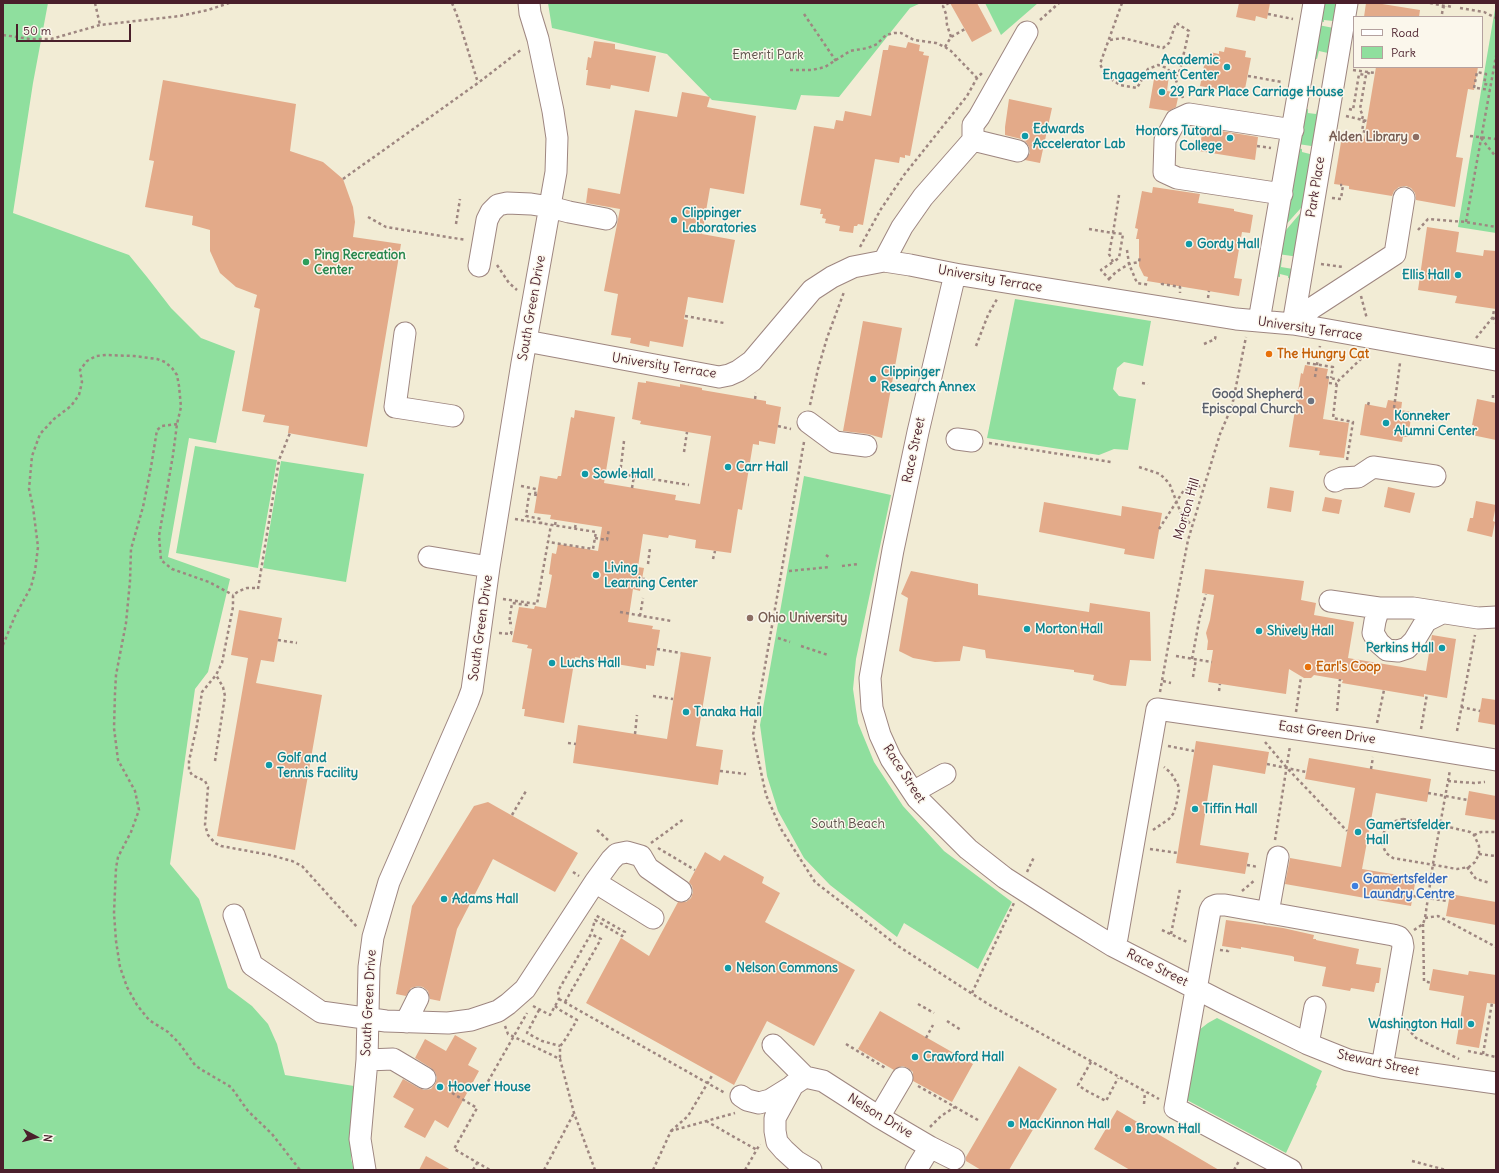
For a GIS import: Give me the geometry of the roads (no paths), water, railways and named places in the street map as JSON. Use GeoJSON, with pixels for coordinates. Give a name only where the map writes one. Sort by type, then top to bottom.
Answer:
{"type":"FeatureCollection","features":[{"type":"Feature","properties":{"kind":"street","name":"South Green Drive"},"geometry":{"type":"LineString","coordinates":[[515,3],[527,46],[544,72]]}},
{"type":"Feature","properties":{"kind":"street","name":"South Green Drive"},"geometry":{"type":"LineString","coordinates":[[365,1170],[360,1139],[367,1060],[369,967],[373,937],[389,882],[472,690],[489,567],[526,341],[556,172],[557,138],[550,91],[544,72],[529,3]]}},
{"type":"Feature","properties":{"kind":"street"},"geometry":{"type":"LineString","coordinates":[[1253,328],[1282,194],[1314,3]]}},
{"type":"Feature","properties":{"kind":"street","name":"Park Place"},"geometry":{"type":"LineString","coordinates":[[1293,324],[1347,3]]}},
{"type":"Feature","properties":{"kind":"street"},"geometry":{"type":"LineString","coordinates":[[884,262],[902,227],[923,197],[973,140],[973,125],[1027,32]]}},
{"type":"Feature","properties":{"kind":"street"},"geometry":{"type":"LineString","coordinates":[[1282,194],[1177,178],[1164,172],[1165,140],[1176,120],[1189,114],[1293,130]]}},
{"type":"Feature","properties":{"kind":"street"},"geometry":{"type":"LineString","coordinates":[[973,140],[1018,151]]}},
{"type":"Feature","properties":{"kind":"street"},"geometry":{"type":"LineString","coordinates":[[1293,324],[1312,308],[1395,254],[1404,198]]}},
{"type":"Feature","properties":{"kind":"street"},"geometry":{"type":"LineString","coordinates":[[481,255],[487,220],[491,212],[498,205],[507,202],[550,206],[569,212],[606,219]]}},
{"type":"Feature","properties":{"kind":"street","name":"University Terrace"},"geometry":{"type":"LineString","coordinates":[[526,341],[719,377],[729,375],[738,371],[752,361],[812,290],[832,277],[853,267],[884,262],[1236,319],[1253,328],[1293,324],[1496,360]]}},
{"type":"Feature","properties":{"kind":"street","name":"Race Street"},"geometry":{"type":"LineString","coordinates":[[955,274],[916,439],[893,550],[870,678],[872,708],[880,735],[891,759],[922,803],[958,841],[1005,878],[1113,946],[1222,1002]]}},
{"type":"Feature","properties":{"kind":"street"},"geometry":{"type":"LineString","coordinates":[[405,333],[395,407],[453,416]]}},
{"type":"Feature","properties":{"kind":"street"},"geometry":{"type":"LineString","coordinates":[[800,426],[835,442],[866,446]]}},
{"type":"Feature","properties":{"kind":"street"},"geometry":{"type":"LineString","coordinates":[[1335,481],[1342,478],[1358,477],[1373,467],[1436,476]]}},
{"type":"Feature","properties":{"kind":"street"},"geometry":{"type":"LineString","coordinates":[[429,557],[489,567]]}},
{"type":"Feature","properties":{"kind":"street"},"geometry":{"type":"LineString","coordinates":[[1330,601],[1379,608],[1413,608],[1442,613],[1487,617]]}},
{"type":"Feature","properties":{"kind":"street"},"geometry":{"type":"LineString","coordinates":[[1379,608],[1373,633],[1379,643],[1387,650],[1398,651],[1407,648],[1414,641],[1426,620],[1442,613]]}},
{"type":"Feature","properties":{"kind":"street","name":"East Green Drive"},"geometry":{"type":"LineString","coordinates":[[1117,938],[1159,701],[1496,760]]}},
{"type":"Feature","properties":{"kind":"street"},"geometry":{"type":"LineString","coordinates":[[913,792],[945,774]]}},
{"type":"Feature","properties":{"kind":"street"},"geometry":{"type":"LineString","coordinates":[[1268,913],[1276,850]]}},
{"type":"Feature","properties":{"kind":"street"},"geometry":{"type":"LineString","coordinates":[[234,915],[252,965],[321,1012],[368,1019],[448,1023],[487,1016],[498,1011],[525,989],[595,882],[617,854],[626,852],[640,856],[648,868],[681,891]]}},
{"type":"Feature","properties":{"kind":"street"},"geometry":{"type":"LineString","coordinates":[[595,882],[654,918]]}},
{"type":"Feature","properties":{"kind":"street"},"geometry":{"type":"LineString","coordinates":[[1291,1170],[1175,1108],[1210,911],[1212,907],[1219,905],[1268,913],[1393,935],[1400,938],[1404,947],[1382,1067]]}},
{"type":"Feature","properties":{"kind":"street"},"geometry":{"type":"LineString","coordinates":[[406,1022],[418,998]]}},
{"type":"Feature","properties":{"kind":"street","name":"Stewart Street"},"geometry":{"type":"LineString","coordinates":[[1222,1002],[1308,1044],[1348,1060],[1382,1067],[1496,1083]]}},
{"type":"Feature","properties":{"kind":"street"},"geometry":{"type":"LineString","coordinates":[[1308,1044],[1315,1007]]}},
{"type":"Feature","properties":{"kind":"street"},"geometry":{"type":"LineString","coordinates":[[774,1045],[799,1081]]}},
{"type":"Feature","properties":{"kind":"street"},"geometry":{"type":"LineString","coordinates":[[367,1060],[393,1059],[425,1078]]}},
{"type":"Feature","properties":{"kind":"street"},"geometry":{"type":"LineString","coordinates":[[879,1117],[902,1078]]}},
{"type":"Feature","properties":{"kind":"street"},"geometry":{"type":"LineString","coordinates":[[743,1098],[770,1100],[799,1081]]}},
{"type":"Feature","properties":{"kind":"street"},"geometry":{"type":"LineString","coordinates":[[799,1081],[775,1118],[775,1131],[777,1142],[784,1150],[796,1161],[811,1170]]}},
{"type":"Feature","properties":{"kind":"street","name":"Nelson Drive"},"geometry":{"type":"LineString","coordinates":[[799,1081],[823,1081],[879,1117],[929,1138],[954,1159]]}},
{"type":"Feature","properties":{"kind":"street"},"geometry":{"type":"LineString","coordinates":[[916,1170],[929,1138]]}},
{"type":"Feature","properties":{"kind":"place","name":"Academic Engagement Center"},"geometry":{"type":"Point","coordinates":[1227,67]}},
{"type":"Feature","properties":{"kind":"place","name":"29 Park Place Carriage House"},"geometry":{"type":"Point","coordinates":[1162,92]}},
{"type":"Feature","properties":{"kind":"place","name":"Edwards Accelerator Lab"},"geometry":{"type":"Point","coordinates":[1025,136]}},
{"type":"Feature","properties":{"kind":"place","name":"Alden Library"},"geometry":{"type":"Point","coordinates":[1416,137]}},
{"type":"Feature","properties":{"kind":"place","name":"Honors Tutoral College"},"geometry":{"type":"Point","coordinates":[1230,138]}},
{"type":"Feature","properties":{"kind":"place","name":"Clippinger Laboratories"},"geometry":{"type":"Point","coordinates":[674,220]}},
{"type":"Feature","properties":{"kind":"place","name":"Gordy Hall"},"geometry":{"type":"Point","coordinates":[1189,244]}},
{"type":"Feature","properties":{"kind":"place","name":"Ping Recreation Center"},"geometry":{"type":"Point","coordinates":[306,262]}},
{"type":"Feature","properties":{"kind":"place","name":"Ellis Hall"},"geometry":{"type":"Point","coordinates":[1458,275]}},
{"type":"Feature","properties":{"kind":"place","name":"The Hungry Cat"},"geometry":{"type":"Point","coordinates":[1269,354]}},
{"type":"Feature","properties":{"kind":"place","name":"Clippinger Research Annex"},"geometry":{"type":"Point","coordinates":[873,379]}},
{"type":"Feature","properties":{"kind":"place","name":"Good Shepherd Episcopal Church"},"geometry":{"type":"Point","coordinates":[1311,401]}},
{"type":"Feature","properties":{"kind":"place","name":"Konneker Alumni Center"},"geometry":{"type":"Point","coordinates":[1386,423]}},
{"type":"Feature","properties":{"kind":"place","name":"Carr Hall"},"geometry":{"type":"Point","coordinates":[728,467]}},
{"type":"Feature","properties":{"kind":"place","name":"Sowle Hall"},"geometry":{"type":"Point","coordinates":[585,474]}},
{"type":"Feature","properties":{"kind":"place","name":"Living Learning Center"},"geometry":{"type":"Point","coordinates":[596,575]}},
{"type":"Feature","properties":{"kind":"place","name":"Ohio University"},"geometry":{"type":"Point","coordinates":[750,618]}},
{"type":"Feature","properties":{"kind":"place","name":"Morton Hall"},"geometry":{"type":"Point","coordinates":[1027,629]}},
{"type":"Feature","properties":{"kind":"place","name":"Shively Hall"},"geometry":{"type":"Point","coordinates":[1259,631]}},
{"type":"Feature","properties":{"kind":"place","name":"Perkins Hall"},"geometry":{"type":"Point","coordinates":[1442,648]}},
{"type":"Feature","properties":{"kind":"place","name":"Luchs Hall"},"geometry":{"type":"Point","coordinates":[552,663]}},
{"type":"Feature","properties":{"kind":"place","name":"Earl's Coop"},"geometry":{"type":"Point","coordinates":[1308,667]}},
{"type":"Feature","properties":{"kind":"place","name":"Tanaka Hall"},"geometry":{"type":"Point","coordinates":[686,712]}},
{"type":"Feature","properties":{"kind":"place","name":"Golf and Tennis Facility"},"geometry":{"type":"Point","coordinates":[269,765]}},
{"type":"Feature","properties":{"kind":"place","name":"Tiffin Hall"},"geometry":{"type":"Point","coordinates":[1195,809]}},
{"type":"Feature","properties":{"kind":"place","name":"Gamertsfelder Hall"},"geometry":{"type":"Point","coordinates":[1358,832]}},
{"type":"Feature","properties":{"kind":"place","name":"Gamertsfelder Laundry Centre"},"geometry":{"type":"Point","coordinates":[1355,886]}},
{"type":"Feature","properties":{"kind":"place","name":"Adams Hall"},"geometry":{"type":"Point","coordinates":[444,899]}},
{"type":"Feature","properties":{"kind":"place","name":"Nelson Commons"},"geometry":{"type":"Point","coordinates":[728,968]}},
{"type":"Feature","properties":{"kind":"place","name":"Washington Hall"},"geometry":{"type":"Point","coordinates":[1471,1024]}},
{"type":"Feature","properties":{"kind":"place","name":"Crawford Hall"},"geometry":{"type":"Point","coordinates":[915,1057]}},
{"type":"Feature","properties":{"kind":"place","name":"Hoover House"},"geometry":{"type":"Point","coordinates":[440,1087]}},
{"type":"Feature","properties":{"kind":"place","name":"MacKinnon Hall"},"geometry":{"type":"Point","coordinates":[1011,1124]}},
{"type":"Feature","properties":{"kind":"place","name":"Brown Hall"},"geometry":{"type":"Point","coordinates":[1128,1129]}},
{"type":"Feature","properties":{"kind":"park label","name":"Emeriti Park"},"geometry":{"type":"Point","coordinates":[768,55]}},
{"type":"Feature","properties":{"kind":"park label","name":"South Beach"},"geometry":{"type":"Point","coordinates":[848,824]}}]}
